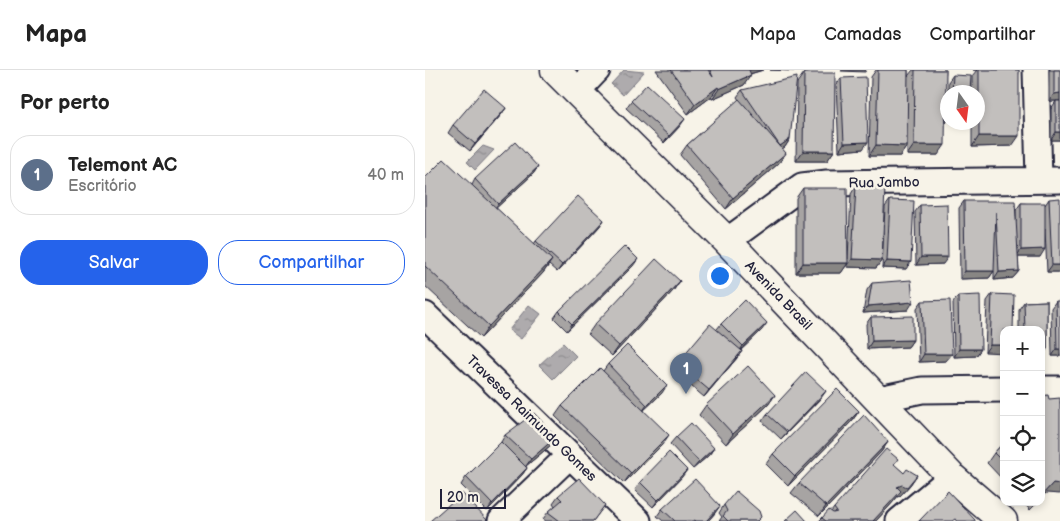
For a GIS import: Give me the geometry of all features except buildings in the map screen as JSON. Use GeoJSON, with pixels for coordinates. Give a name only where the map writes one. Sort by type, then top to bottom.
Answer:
{"type":"FeatureCollection","features":[{"type":"Feature","properties":{"kind":"street","name":"Avenida Brasil"},"geometry":{"type":"LineString","coordinates":[[555,70],[727,241],[952,476],[1003,521]]}},
{"type":"Feature","properties":{"kind":"street"},"geometry":{"type":"LineString","coordinates":[[576,92],[597,70]]}},
{"type":"Feature","properties":{"kind":"street"},"geometry":{"type":"LineString","coordinates":[[1036,70],[1049,179]]}},
{"type":"Feature","properties":{"kind":"street","name":"Rua Jambo"},"geometry":{"type":"LineString","coordinates":[[727,241],[802,186],[827,182],[1049,179]]}},
{"type":"Feature","properties":{"kind":"street","name":"Travessa Raimundo Gomes"},"geometry":{"type":"LineString","coordinates":[[425,315],[638,521]]}},
{"type":"Feature","properties":{"kind":"street"},"geometry":{"type":"LineString","coordinates":[[879,400],[922,390],[1000,389]]}},
{"type":"Feature","properties":{"kind":"street"},"geometry":{"type":"LineString","coordinates":[[1045,389],[1060,389]]}},
{"type":"Feature","properties":{"kind":"street"},"geometry":{"type":"LineString","coordinates":[[501,521],[570,455]]}},
{"type":"Feature","properties":{"kind":"street"},"geometry":{"type":"LineString","coordinates":[[899,521],[952,476]]}},
{"type":"Feature","properties":{"kind":"water"},"geometry":{"type":"Polygon","coordinates":[[[624,70],[644,72],[623,95],[611,84],[624,70]]]}},
{"type":"Feature","properties":{"kind":"water"},"geometry":{"type":"Polygon","coordinates":[[[483,146],[494,150],[475,170],[467,162],[483,146]]]}},
{"type":"Feature","properties":{"kind":"water"},"geometry":{"type":"Polygon","coordinates":[[[529,305],[541,314],[521,339],[509,330],[529,305]]]}},
{"type":"Feature","properties":{"kind":"water"},"geometry":{"type":"Polygon","coordinates":[[[563,343],[576,356],[553,379],[539,365],[563,343]]]}},
{"type":"Feature","properties":{"kind":"place","name":"Telemont AC"},"geometry":{"type":"Point","coordinates":[686,394]}}]}
